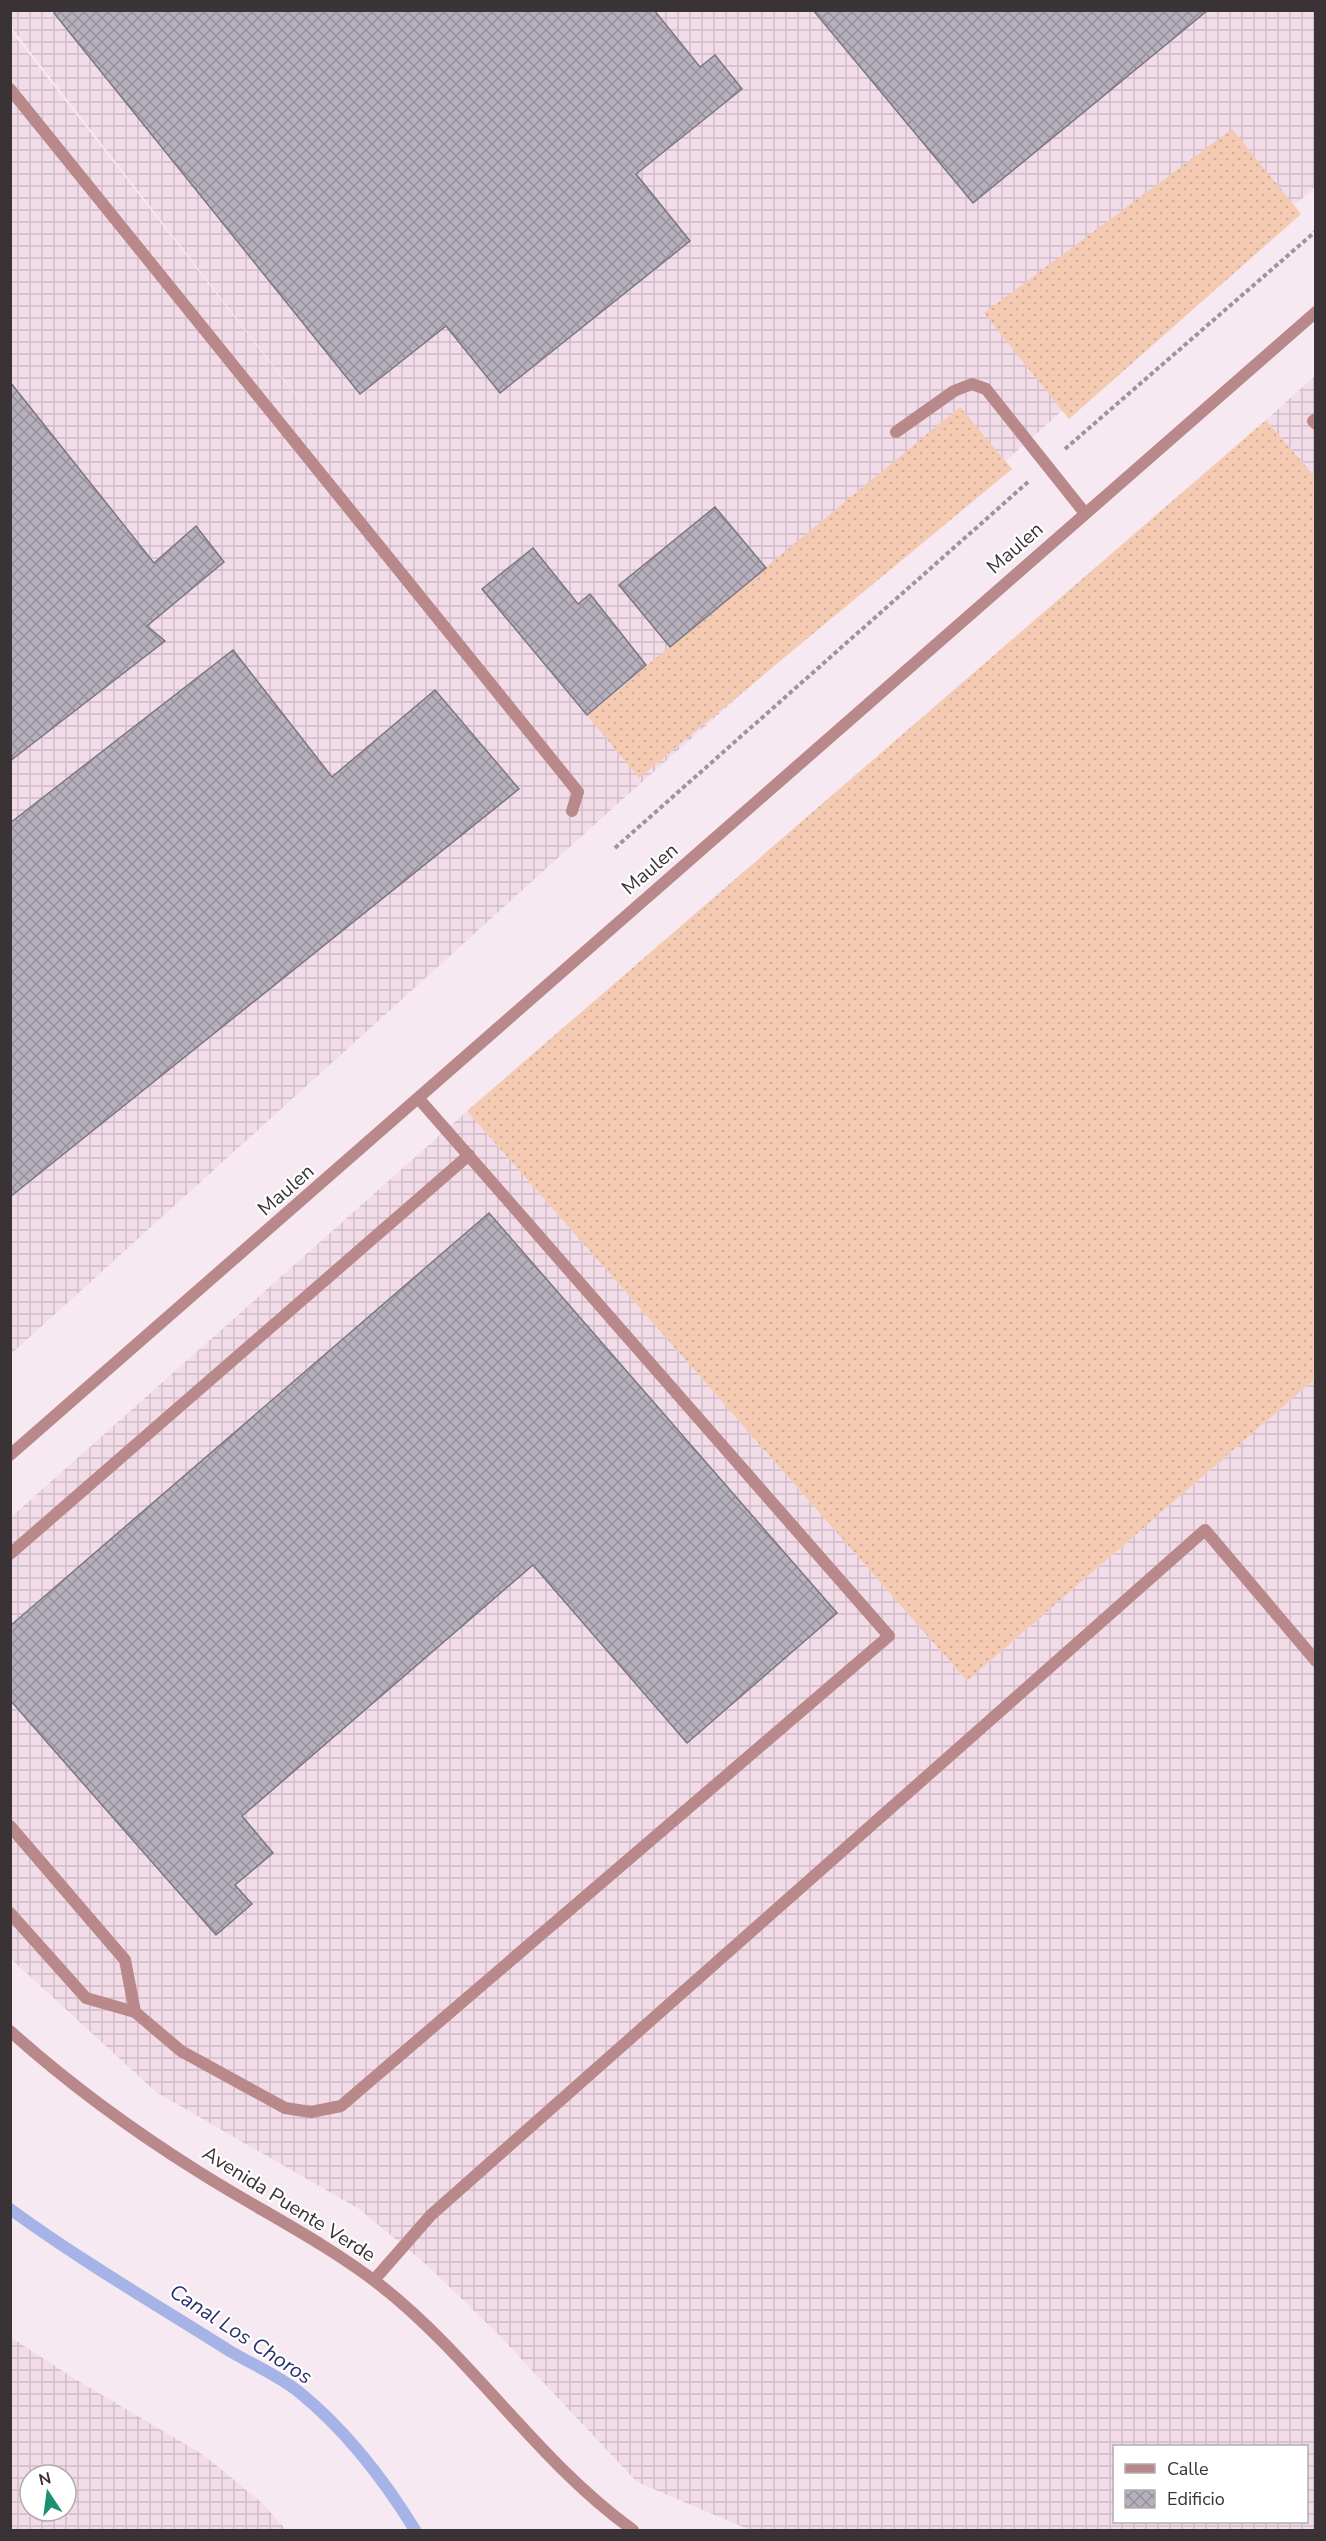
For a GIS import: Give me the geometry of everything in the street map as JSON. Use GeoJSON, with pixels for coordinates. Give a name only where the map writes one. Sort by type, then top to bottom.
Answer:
{"type":"FeatureCollection","features":[{"type":"Feature","properties":{"kind":"street"},"geometry":{"type":"LineString","coordinates":[[10,88],[578,792],[572,811]]}},
{"type":"Feature","properties":{"kind":"street","name":"Maulen"},"geometry":{"type":"LineString","coordinates":[[10,1455],[419,1099],[1084,512],[1316,312]]}},
{"type":"Feature","properties":{"kind":"street"},"geometry":{"type":"LineString","coordinates":[[896,432],[954,391],[972,384],[986,389],[1084,512]]}},
{"type":"Feature","properties":{"kind":"street"},"geometry":{"type":"LineString","coordinates":[[1316,419],[1313,421],[1316,424]]}},
{"type":"Feature","properties":{"kind":"street"},"geometry":{"type":"LineString","coordinates":[[10,1913],[86,1998],[135,2012],[181,2051],[285,2108],[311,2112],[341,2106],[889,1635],[419,1099]]}},
{"type":"Feature","properties":{"kind":"street"},"geometry":{"type":"LineString","coordinates":[[10,1554],[469,1155]]}},
{"type":"Feature","properties":{"kind":"street"},"geometry":{"type":"LineString","coordinates":[[374,2280],[431,2215],[1205,1530],[1316,1661]]}},
{"type":"Feature","properties":{"kind":"street"},"geometry":{"type":"LineString","coordinates":[[10,1826],[125,1960],[135,2012]]}},
{"type":"Feature","properties":{"kind":"street","name":"Avenida Puente Verde"},"geometry":{"type":"LineString","coordinates":[[10,2031],[104,2109],[152,2142],[334,2252],[374,2280],[432,2329],[586,2494],[633,2530]]}},
{"type":"Feature","properties":{"kind":"path"},"geometry":{"type":"LineString","coordinates":[[615,848],[1316,231]]}},
{"type":"Feature","properties":{"kind":"shaded area"},"geometry":{"type":"Polygon","coordinates":[[[11,11],[1315,11],[1315,187],[615,806],[11,1354],[11,31],[369,489],[11,27],[11,11]]]}},
{"type":"Feature","properties":{"kind":"shaded area"},"geometry":{"type":"Polygon","coordinates":[[[1232,129],[1301,214],[1069,419],[984,313],[1232,129]]]}},
{"type":"Feature","properties":{"kind":"shaded area"},"geometry":{"type":"Polygon","coordinates":[[[1315,376],[1315,477],[1266,420],[1315,376]]]}},
{"type":"Feature","properties":{"kind":"shaded area"},"geometry":{"type":"Polygon","coordinates":[[[960,407],[1012,469],[639,778],[587,715],[960,407]]]}},
{"type":"Feature","properties":{"kind":"shaded area"},"geometry":{"type":"Polygon","coordinates":[[[1266,420],[1315,477],[1315,1379],[967,1681],[467,1111],[1266,420]]]}},
{"type":"Feature","properties":{"kind":"shaded area"},"geometry":{"type":"Polygon","coordinates":[[[467,1111],[967,1681],[1315,1379],[1315,2530],[750,2530],[637,2482],[498,2334],[427,2265],[359,2209],[156,2092],[11,1959],[10,1518],[467,1111]]]}},
{"type":"Feature","properties":{"kind":"shaded area"},"geometry":{"type":"Polygon","coordinates":[[[10,2337],[75,2379],[205,2456],[263,2504],[286,2530],[11,2530],[10,2337]]]}},
{"type":"Feature","properties":{"kind":"building"},"geometry":{"type":"Polygon","coordinates":[[[57,10],[654,10],[700,67],[715,55],[742,89],[636,174],[690,241],[500,393],[446,326],[360,394],[54,13],[57,10]]]}},
{"type":"Feature","properties":{"kind":"building"},"geometry":{"type":"Polygon","coordinates":[[[813,10],[1208,10],[973,203],[813,10]]]}},
{"type":"Feature","properties":{"kind":"building"},"geometry":{"type":"Polygon","coordinates":[[[10,382],[154,563],[196,526],[224,562],[147,626],[165,641],[10,761],[10,382]]]}},
{"type":"Feature","properties":{"kind":"building"},"geometry":{"type":"Polygon","coordinates":[[[715,507],[766,568],[670,647],[619,585],[715,507]]]}},
{"type":"Feature","properties":{"kind":"building"},"geometry":{"type":"Polygon","coordinates":[[[533,548],[578,604],[590,594],[646,665],[587,715],[482,589],[533,548]]]}},
{"type":"Feature","properties":{"kind":"building"},"geometry":{"type":"Polygon","coordinates":[[[233,650],[332,777],[435,690],[519,789],[10,1197],[10,823],[233,650]]]}},
{"type":"Feature","properties":{"kind":"building"},"geometry":{"type":"Polygon","coordinates":[[[489,1213],[837,1613],[687,1743],[533,1565],[242,1816],[273,1853],[235,1885],[252,1904],[216,1935],[10,1700],[10,1626],[489,1213]]]}},
{"type":"Feature","properties":{"kind":"waterway","name":"Canal Los Choros"},"geometry":{"type":"LineString","coordinates":[[10,2209],[118,2281],[299,2392],[333,2423],[363,2456],[415,2530]]}}]}
